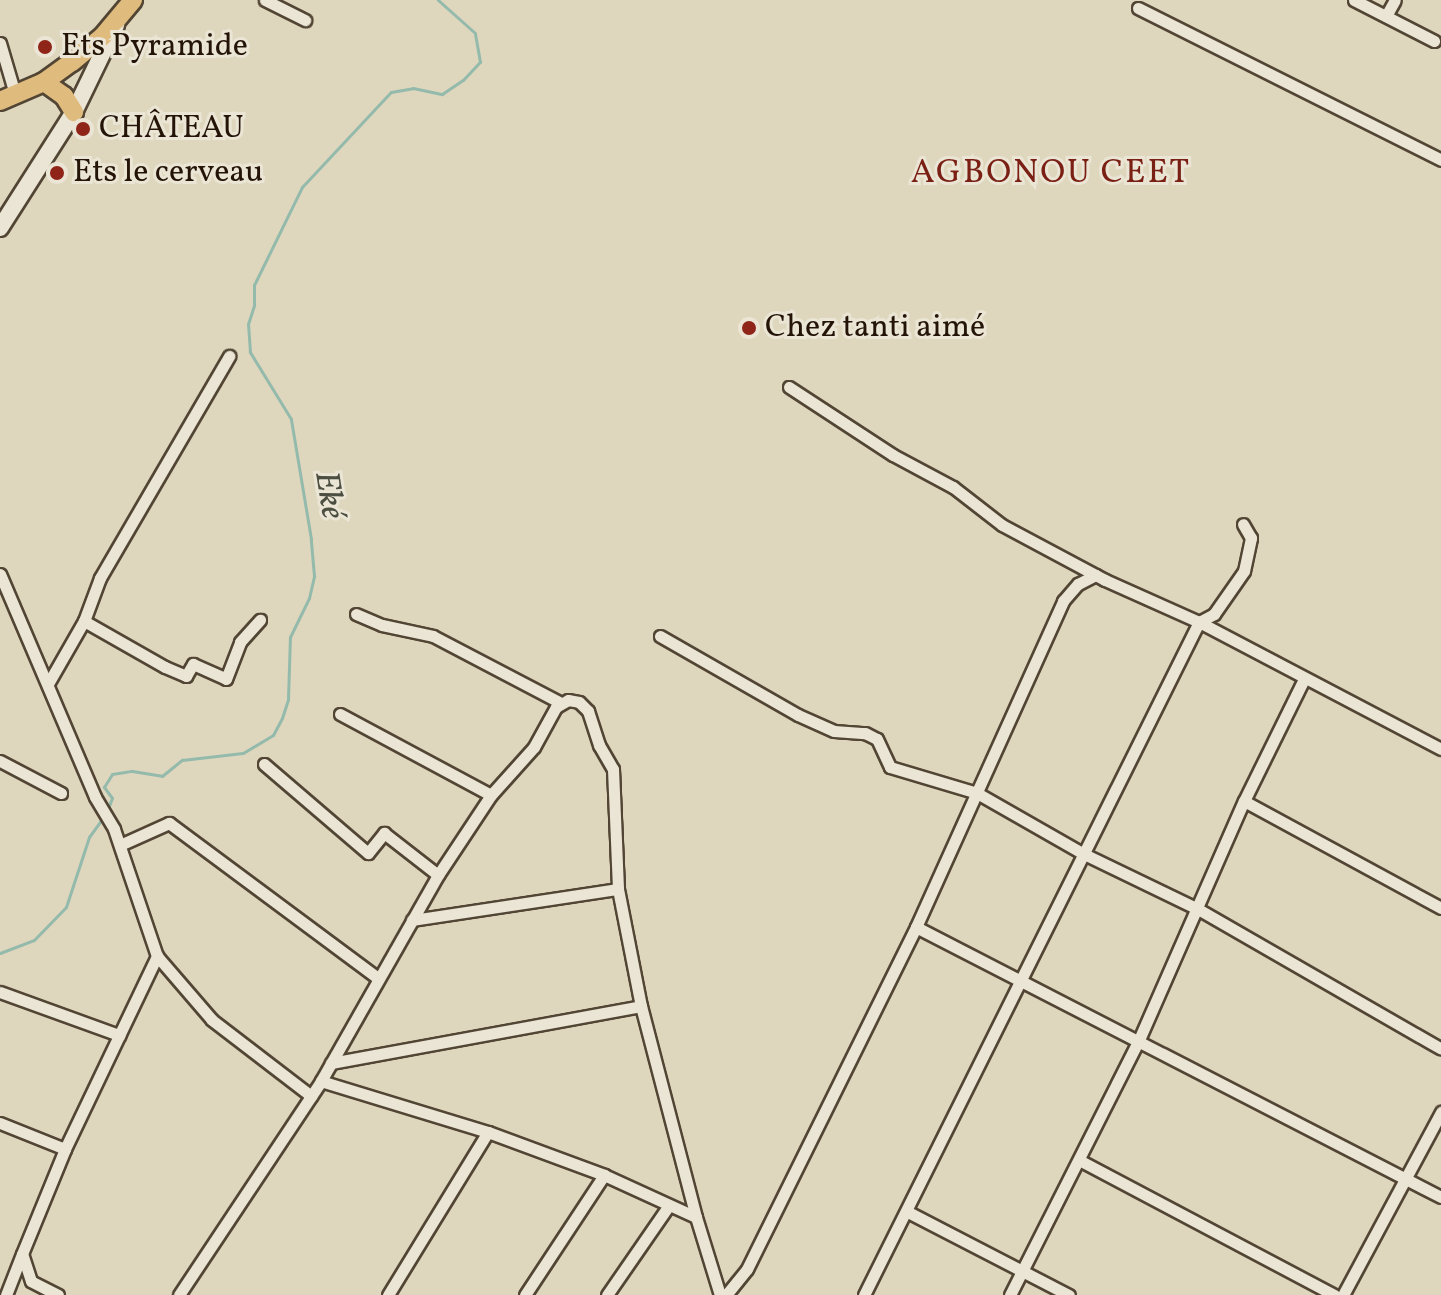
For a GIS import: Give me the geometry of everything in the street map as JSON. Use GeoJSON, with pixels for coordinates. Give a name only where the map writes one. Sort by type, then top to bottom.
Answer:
{"type":"FeatureCollection","features":[{"type":"Feature","properties":{"kind":"highway"},"geometry":{"type":"LineString","coordinates":[[14,95],[133,0]]}},
{"type":"Feature","properties":{"kind":"highway"},"geometry":{"type":"LineString","coordinates":[[14,95],[44,82],[88,49],[121,9]]}},
{"type":"Feature","properties":{"kind":"highway"},"geometry":{"type":"LineString","coordinates":[[44,82],[64,96],[74,112]]}},
{"type":"Feature","properties":{"kind":"main road"},"geometry":{"type":"LineString","coordinates":[[0,228],[74,112],[121,9]]}},
{"type":"Feature","properties":{"kind":"street"},"geometry":{"type":"LineString","coordinates":[[265,0],[305,20]]}},
{"type":"Feature","properties":{"kind":"street"},"geometry":{"type":"LineString","coordinates":[[1354,0],[1434,41]]}},
{"type":"Feature","properties":{"kind":"street"},"geometry":{"type":"LineString","coordinates":[[1386,16],[1395,0]]}},
{"type":"Feature","properties":{"kind":"street"},"geometry":{"type":"LineString","coordinates":[[1138,8],[1441,160]]}},
{"type":"Feature","properties":{"kind":"street"},"geometry":{"type":"LineString","coordinates":[[0,43],[14,95]]}},
{"type":"Feature","properties":{"kind":"street"},"geometry":{"type":"LineString","coordinates":[[49,682],[84,621],[100,578],[229,356]]}},
{"type":"Feature","properties":{"kind":"street"},"geometry":{"type":"LineString","coordinates":[[789,387],[893,455],[953,487],[1002,525],[1096,575],[1199,622],[1441,749]]}},
{"type":"Feature","properties":{"kind":"street"},"geometry":{"type":"LineString","coordinates":[[864,1295],[908,1212],[1082,853],[1199,622],[1214,614],[1244,571],[1251,538],[1243,524]]}},
{"type":"Feature","properties":{"kind":"street"},"geometry":{"type":"LineString","coordinates":[[0,574],[23,633],[49,682],[95,797],[114,829],[157,956],[212,1020],[311,1096]]}},
{"type":"Feature","properties":{"kind":"street"},"geometry":{"type":"LineString","coordinates":[[179,1295],[321,1081],[438,875],[491,795],[534,747],[556,707],[568,700],[579,702],[588,711],[599,745],[613,769],[618,889],[641,1006],[696,1217],[723,1295],[747,1269],[916,927],[1063,601],[1078,584],[1096,575]]}},
{"type":"Feature","properties":{"kind":"street"},"geometry":{"type":"LineString","coordinates":[[356,614],[382,625],[433,636],[559,702]]}},
{"type":"Feature","properties":{"kind":"street"},"geometry":{"type":"LineString","coordinates":[[84,621],[186,676],[193,664],[226,679],[240,642],[260,620]]}},
{"type":"Feature","properties":{"kind":"street"},"geometry":{"type":"LineString","coordinates":[[660,636],[798,715],[834,731],[865,733],[877,739],[890,767],[977,793],[1082,853],[1198,909],[1441,1049]]}},
{"type":"Feature","properties":{"kind":"street"},"geometry":{"type":"LineString","coordinates":[[1010,1295],[1138,1042],[1244,801],[1304,679]]}},
{"type":"Feature","properties":{"kind":"street"},"geometry":{"type":"LineString","coordinates":[[340,714],[491,795]]}},
{"type":"Feature","properties":{"kind":"street"},"geometry":{"type":"LineString","coordinates":[[0,761],[61,793]]}},
{"type":"Feature","properties":{"kind":"street"},"geometry":{"type":"LineString","coordinates":[[264,764],[368,853],[384,833],[438,875]]}},
{"type":"Feature","properties":{"kind":"street"},"geometry":{"type":"LineString","coordinates":[[1244,801],[1441,908]]}},
{"type":"Feature","properties":{"kind":"street"},"geometry":{"type":"LineString","coordinates":[[120,845],[169,823],[378,978]]}},
{"type":"Feature","properties":{"kind":"street"},"geometry":{"type":"LineString","coordinates":[[412,920],[618,889]]}},
{"type":"Feature","properties":{"kind":"street"},"geometry":{"type":"LineString","coordinates":[[916,927],[1019,983],[1441,1197]]}},
{"type":"Feature","properties":{"kind":"street"},"geometry":{"type":"LineString","coordinates":[[6,1295],[65,1149],[157,956]]}},
{"type":"Feature","properties":{"kind":"street"},"geometry":{"type":"LineString","coordinates":[[0,992],[119,1035]]}},
{"type":"Feature","properties":{"kind":"street"},"geometry":{"type":"LineString","coordinates":[[331,1063],[641,1006]]}},
{"type":"Feature","properties":{"kind":"street"},"geometry":{"type":"LineString","coordinates":[[321,1081],[488,1132],[604,1175],[696,1217]]}},
{"type":"Feature","properties":{"kind":"street"},"geometry":{"type":"LineString","coordinates":[[1343,1295],[1441,1112]]}},
{"type":"Feature","properties":{"kind":"street"},"geometry":{"type":"LineString","coordinates":[[0,1123],[65,1149]]}},
{"type":"Feature","properties":{"kind":"street"},"geometry":{"type":"LineString","coordinates":[[388,1295],[488,1132]]}},
{"type":"Feature","properties":{"kind":"street"},"geometry":{"type":"LineString","coordinates":[[1079,1160],[1334,1295]]}},
{"type":"Feature","properties":{"kind":"street"},"geometry":{"type":"LineString","coordinates":[[525,1295],[604,1175]]}},
{"type":"Feature","properties":{"kind":"street"},"geometry":{"type":"LineString","coordinates":[[607,1295],[669,1205]]}},
{"type":"Feature","properties":{"kind":"street"},"geometry":{"type":"LineString","coordinates":[[908,1212],[1024,1269],[1069,1295]]}},
{"type":"Feature","properties":{"kind":"street"},"geometry":{"type":"LineString","coordinates":[[22,1254],[31,1281],[58,1295]]}},
{"type":"Feature","properties":{"kind":"waterway","name":"Eké"},"geometry":{"type":"LineString","coordinates":[[106,813],[112,798],[104,787],[112,774],[132,771],[162,776],[182,760],[243,753],[273,735],[282,718],[288,699],[290,637],[309,598],[314,576],[291,419],[250,352],[248,324],[254,305],[254,285],[302,187],[391,92],[413,88],[442,94],[463,80],[480,62],[475,33],[438,0]]}},
{"type":"Feature","properties":{"kind":"waterway","name":"Eké"},"geometry":{"type":"LineString","coordinates":[[0,953],[34,940],[66,907],[89,837],[102,819]]}},
{"type":"Feature","properties":{"kind":"place","name":"Ets Pyramide"},"geometry":{"type":"Point","coordinates":[45,47]}},
{"type":"Feature","properties":{"kind":"place","name":"CHÂTEAU"},"geometry":{"type":"Point","coordinates":[83,129]}},
{"type":"Feature","properties":{"kind":"place","name":"Ets le cerveau"},"geometry":{"type":"Point","coordinates":[57,173]}},
{"type":"Feature","properties":{"kind":"place","name":"Chez tanti aimé"},"geometry":{"type":"Point","coordinates":[749,328]}},
{"type":"Feature","properties":{"kind":"district","name":"AGBONOU CEET"},"geometry":{"type":"Point","coordinates":[1051,174]}}]}
